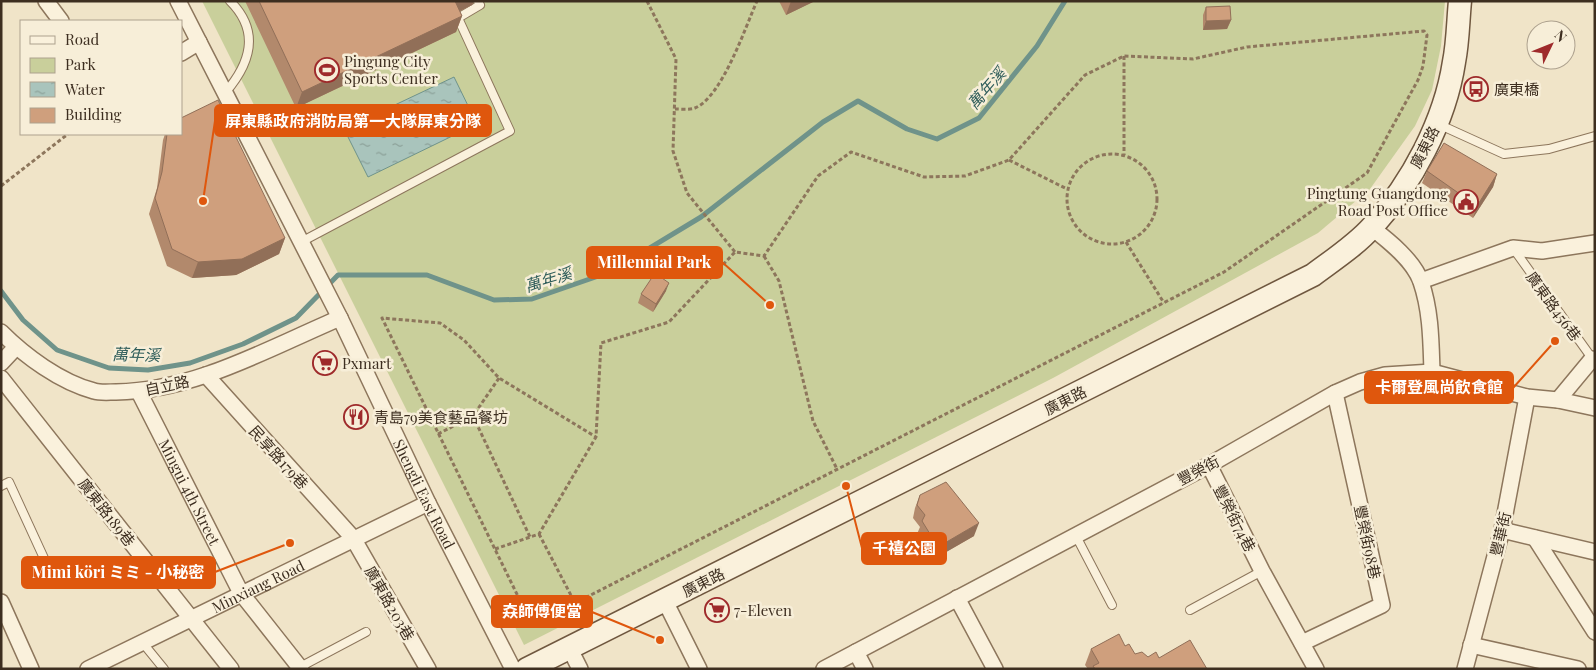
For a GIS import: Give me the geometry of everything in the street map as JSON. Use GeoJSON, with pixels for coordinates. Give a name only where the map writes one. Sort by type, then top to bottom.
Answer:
{"type":"FeatureCollection","features":[{"type":"Feature","properties":{"kind":"street"},"geometry":{"type":"LineString","coordinates":[[46,1],[60,20]]}},
{"type":"Feature","properties":{"kind":"street"},"geometry":{"type":"LineString","coordinates":[[178,1],[301,242]]}},
{"type":"Feature","properties":{"kind":"street","name":"廣東路"},"geometry":{"type":"LineString","coordinates":[[527,669],[1314,275],[1372,228],[1403,186],[1436,124],[1448,88],[1454,62],[1460,1]]}},
{"type":"Feature","properties":{"kind":"street"},"geometry":{"type":"LineString","coordinates":[[182,52],[199,42]]}},
{"type":"Feature","properties":{"kind":"street"},"geometry":{"type":"LineString","coordinates":[[1372,228],[1390,243],[1421,281],[1429,318],[1432,372]]}},
{"type":"Feature","properties":{"kind":"street","name":"Shengli East Road"},"geometry":{"type":"LineString","coordinates":[[301,242],[340,318],[428,503],[513,669]]}},
{"type":"Feature","properties":{"kind":"street","name":"廣東路456巷"},"geometry":{"type":"LineString","coordinates":[[1421,281],[1513,248],[1542,251],[1595,243]]}},
{"type":"Feature","properties":{"kind":"street","name":"自立路"},"geometry":{"type":"LineString","coordinates":[[1,332],[16,347],[50,372],[94,392],[139,392],[206,375],[340,318]]}},
{"type":"Feature","properties":{"kind":"street"},"geometry":{"type":"LineString","coordinates":[[1,363],[16,347]]}},
{"type":"Feature","properties":{"kind":"street"},"geometry":{"type":"LineString","coordinates":[[1558,400],[1593,361]]}},
{"type":"Feature","properties":{"kind":"street","name":"豐榮街"},"geometry":{"type":"LineString","coordinates":[[824,669],[1209,465],[1336,393],[1360,382],[1385,375],[1432,372],[1527,397],[1558,400],[1595,408]]}},
{"type":"Feature","properties":{"kind":"street","name":"民享路179巷"},"geometry":{"type":"LineString","coordinates":[[206,375],[353,538]]}},
{"type":"Feature","properties":{"kind":"street","name":"廣東路189巷"},"geometry":{"type":"LineString","coordinates":[[1,378],[231,669]]}},
{"type":"Feature","properties":{"kind":"street","name":"Mingui 4th Street"},"geometry":{"type":"LineString","coordinates":[[139,392],[241,593],[301,668]]}},
{"type":"Feature","properties":{"kind":"street","name":"豐榮街98巷"},"geometry":{"type":"LineString","coordinates":[[1302,643],[1382,605],[1336,393]]}},
{"type":"Feature","properties":{"kind":"street","name":"豐華街"},"geometry":{"type":"LineString","coordinates":[[1464,669],[1502,530],[1527,397]]}},
{"type":"Feature","properties":{"kind":"street","name":"豐榮街74巷"},"geometry":{"type":"LineString","coordinates":[[1209,465],[1262,571],[1316,669]]}},
{"type":"Feature","properties":{"kind":"street","name":"Minxiang Road"},"geometry":{"type":"LineString","coordinates":[[88,669],[428,503]]}},
{"type":"Feature","properties":{"kind":"street"},"geometry":{"type":"LineString","coordinates":[[1502,530],[1595,552]]}},
{"type":"Feature","properties":{"kind":"street","name":"廣東路203巷"},"geometry":{"type":"LineString","coordinates":[[353,538],[428,669]]}},
{"type":"Feature","properties":{"kind":"street"},"geometry":{"type":"LineString","coordinates":[[1535,538],[1595,632]]}},
{"type":"Feature","properties":{"kind":"street"},"geometry":{"type":"LineString","coordinates":[[957,598],[995,669]]}},
{"type":"Feature","properties":{"kind":"street"},"geometry":{"type":"LineString","coordinates":[[665,601],[699,669]]}},
{"type":"Feature","properties":{"kind":"street"},"geometry":{"type":"LineString","coordinates":[[1,602],[31,669]]}},
{"type":"Feature","properties":{"kind":"street"},"geometry":{"type":"LineString","coordinates":[[1471,644],[1578,669]]}},
{"type":"Feature","properties":{"kind":"street"},"geometry":{"type":"LineString","coordinates":[[569,647],[580,669]]}},
{"type":"Feature","properties":{"kind":"street"},"geometry":{"type":"LineString","coordinates":[[856,652],[865,669]]}},
{"type":"Feature","properties":{"kind":"lane"},"geometry":{"type":"LineString","coordinates":[[225,93],[240,76],[249,54],[249,31],[230,1]]}},
{"type":"Feature","properties":{"kind":"lane"},"geometry":{"type":"LineString","coordinates":[[301,242],[510,131],[458,18],[480,5],[478,1]]}},
{"type":"Feature","properties":{"kind":"lane"},"geometry":{"type":"LineString","coordinates":[[1436,124],[1504,154],[1549,149],[1595,136]]}},
{"type":"Feature","properties":{"kind":"lane","name":"廣東路456巷"},"geometry":{"type":"LineString","coordinates":[[1513,248],[1593,361]]}},
{"type":"Feature","properties":{"kind":"lane"},"geometry":{"type":"LineString","coordinates":[[1,486],[9,482],[54,580]]}},
{"type":"Feature","properties":{"kind":"lane"},"geometry":{"type":"LineString","coordinates":[[1076,536],[1112,605]]}},
{"type":"Feature","properties":{"kind":"lane"},"geometry":{"type":"LineString","coordinates":[[1190,610],[1262,571]]}},
{"type":"Feature","properties":{"kind":"lane"},"geometry":{"type":"LineString","coordinates":[[301,668],[366,632]]}},
{"type":"Feature","properties":{"kind":"lane"},"geometry":{"type":"LineString","coordinates":[[142,642],[164,669]]}},
{"type":"Feature","properties":{"kind":"path"},"geometry":{"type":"LineString","coordinates":[[648,1],[676,58],[673,151],[687,193],[734,252],[764,256],[780,281],[813,420],[837,469]]}},
{"type":"Feature","properties":{"kind":"path"},"geometry":{"type":"LineString","coordinates":[[675,109],[694,108],[711,97],[720,83],[758,1]]}},
{"type":"Feature","properties":{"kind":"path"},"geometry":{"type":"LineString","coordinates":[[596,437],[499,378],[464,340],[440,323],[382,318],[532,625],[1224,272],[1367,173],[1418,80],[1423,66],[1427,35],[1424,31],[1247,47],[1194,60],[1124,56],[1085,75],[1009,160],[964,176],[924,177],[851,152],[818,176],[764,256]]}},
{"type":"Feature","properties":{"kind":"path"},"geometry":{"type":"LineString","coordinates":[[1124,56],[1124,155]]}},
{"type":"Feature","properties":{"kind":"path"},"geometry":{"type":"LineString","coordinates":[[1,186],[67,135]]}},
{"type":"Feature","properties":{"kind":"path"},"geometry":{"type":"LineString","coordinates":[[1124,155],[1148,171],[1154,184],[1157,198],[1156,212],[1149,225],[1140,235],[1126,242],[1110,244],[1095,241],[1081,233],[1072,220],[1067,205],[1067,190],[1073,175],[1084,163],[1096,156],[1124,155]]}},
{"type":"Feature","properties":{"kind":"path"},"geometry":{"type":"LineString","coordinates":[[1009,160],[1067,190]]}},
{"type":"Feature","properties":{"kind":"path"},"geometry":{"type":"LineString","coordinates":[[1126,242],[1164,303]]}},
{"type":"Feature","properties":{"kind":"path"},"geometry":{"type":"LineString","coordinates":[[495,549],[539,534],[596,437],[601,343],[669,322],[734,252]]}},
{"type":"Feature","properties":{"kind":"path"},"geometry":{"type":"LineString","coordinates":[[438,434],[473,416],[499,378]]}},
{"type":"Feature","properties":{"kind":"path"},"geometry":{"type":"LineString","coordinates":[[473,416],[530,537]]}},
{"type":"Feature","properties":{"kind":"path"},"geometry":{"type":"LineString","coordinates":[[539,534],[574,603]]}},
{"type":"Feature","properties":{"kind":"green space"},"geometry":{"type":"Polygon","coordinates":[[[202,1],[1445,1],[1441,46],[1432,90],[1415,126],[1370,189],[1318,233],[1053,378],[524,645],[202,1]]]}},
{"type":"Feature","properties":{"kind":"water"},"geometry":{"type":"Polygon","coordinates":[[[454,77],[477,124],[368,177],[344,129],[454,77]]]}},
{"type":"Feature","properties":{"kind":"building","name":"Pingung City Sports Center"},"geometry":{"type":"Polygon","coordinates":[[[259,1],[455,1],[462,16],[302,92],[259,1]]]}},
{"type":"Feature","properties":{"kind":"building"},"geometry":{"type":"Polygon","coordinates":[[[1230,6],[1231,20],[1206,21],[1206,7],[1230,6]]]}},
{"type":"Feature","properties":{"kind":"building"},"geometry":{"type":"Polygon","coordinates":[[[218,100],[285,238],[242,259],[198,262],[172,249],[155,198],[162,172],[167,135],[182,135],[182,118],[218,100]]]}},
{"type":"Feature","properties":{"kind":"building"},"geometry":{"type":"Polygon","coordinates":[[[1444,143],[1497,174],[1477,206],[1427,171],[1444,143]]]}},
{"type":"Feature","properties":{"kind":"building"},"geometry":{"type":"Polygon","coordinates":[[[655,273],[669,283],[656,304],[641,294],[655,273]]]}},
{"type":"Feature","properties":{"kind":"building"},"geometry":{"type":"Polygon","coordinates":[[[946,482],[979,523],[938,547],[922,521],[925,515],[917,505],[920,495],[946,482]]]}},
{"type":"Feature","properties":{"kind":"building"},"geometry":{"type":"Polygon","coordinates":[[[1119,634],[1125,646],[1129,644],[1135,654],[1142,652],[1148,657],[1156,652],[1159,658],[1190,640],[1207,669],[1095,669],[1093,666],[1099,663],[1091,649],[1119,634]]]}},
{"type":"Feature","properties":{"kind":"waterway","name":"萬年溪"},"geometry":{"type":"LineString","coordinates":[[1,291],[23,320],[57,350],[109,368],[148,370],[190,363],[243,344],[296,318],[338,275],[427,275],[494,300],[532,299],[610,272],[701,217],[823,122],[858,101],[907,129],[937,139],[979,118],[1037,46],[1065,1]]}},
{"type":"Feature","properties":{"kind":"place","name":"Pingung City Sports Center"},"geometry":{"type":"Point","coordinates":[327,70]}},
{"type":"Feature","properties":{"kind":"place","name":"廣東橋"},"geometry":{"type":"Point","coordinates":[1476,89]}},
{"type":"Feature","properties":{"kind":"place","name":"屏東縣政府消防局第一大隊屏東分隊"},"geometry":{"type":"Point","coordinates":[203,201]}},
{"type":"Feature","properties":{"kind":"place","name":"Pingtung Guangdong Road Post Office"},"geometry":{"type":"Point","coordinates":[1466,202]}},
{"type":"Feature","properties":{"kind":"place","name":"Millennial Park"},"geometry":{"type":"Point","coordinates":[770,305]}},
{"type":"Feature","properties":{"kind":"place","name":"卡爾登風尚飲食館"},"geometry":{"type":"Point","coordinates":[1555,341]}},
{"type":"Feature","properties":{"kind":"place","name":"Pxmart"},"geometry":{"type":"Point","coordinates":[325,363]}},
{"type":"Feature","properties":{"kind":"place","name":"青島79美食藝品餐坊"},"geometry":{"type":"Point","coordinates":[356,417]}},
{"type":"Feature","properties":{"kind":"place","name":"千禧公園"},"geometry":{"type":"Point","coordinates":[846,486]}},
{"type":"Feature","properties":{"kind":"place","name":"Mimi köri ミミ - 小秘密"},"geometry":{"type":"Point","coordinates":[290,543]}},
{"type":"Feature","properties":{"kind":"place","name":"7-Eleven"},"geometry":{"type":"Point","coordinates":[717,610]}},
{"type":"Feature","properties":{"kind":"place","name":"𡘙師傅便當"},"geometry":{"type":"Point","coordinates":[660,640]}}]}
